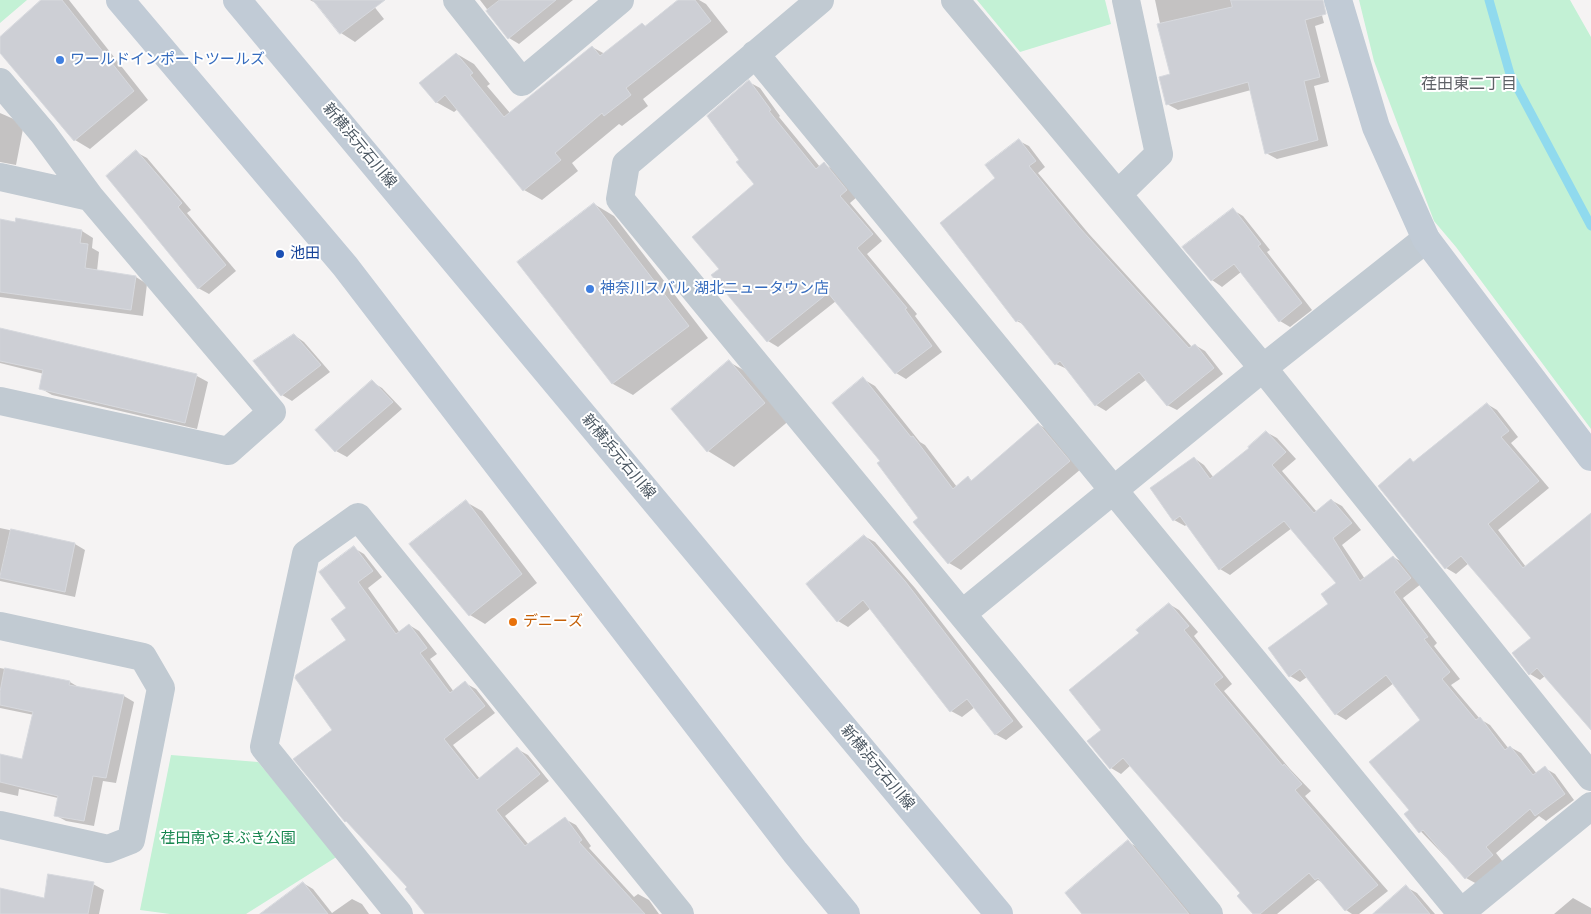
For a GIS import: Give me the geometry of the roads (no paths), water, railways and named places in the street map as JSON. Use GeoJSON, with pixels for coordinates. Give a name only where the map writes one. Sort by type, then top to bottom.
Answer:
{"type":"FeatureCollection","features":[{"type":"Feature","properties":{"kind":"street"},"geometry":{"type":"LineString","coordinates":[[120,0],[345,266],[789,844],[846,914]]}},
{"type":"Feature","properties":{"kind":"street","name":"新横浜元石川線"},"geometry":{"type":"LineString","coordinates":[[237,0],[998,914]]}},
{"type":"Feature","properties":{"kind":"street"},"geometry":{"type":"LineString","coordinates":[[458,0],[522,82],[620,0]]}},
{"type":"Feature","properties":{"kind":"street"},"geometry":{"type":"LineString","coordinates":[[820,0],[626,164],[620,199],[963,613],[1209,914]]}},
{"type":"Feature","properties":{"kind":"street"},"geometry":{"type":"LineString","coordinates":[[955,0],[1263,368],[1591,777]]}},
{"type":"Feature","properties":{"kind":"street"},"geometry":{"type":"LineString","coordinates":[[1118,194],[1159,154],[1126,0]]}},
{"type":"Feature","properties":{"kind":"street"},"geometry":{"type":"LineString","coordinates":[[1338,0],[1376,127],[1426,239],[1591,457]]}},
{"type":"Feature","properties":{"kind":"street"},"geometry":{"type":"LineString","coordinates":[[755,54],[1115,490],[1460,913],[1591,806]]}},
{"type":"Feature","properties":{"kind":"street"},"geometry":{"type":"LineString","coordinates":[[0,82],[42,133],[90,197],[272,412],[228,451],[0,401]]}},
{"type":"Feature","properties":{"kind":"street"},"geometry":{"type":"LineString","coordinates":[[0,177],[90,197]]}},
{"type":"Feature","properties":{"kind":"street"},"geometry":{"type":"LineString","coordinates":[[963,613],[1263,368],[1426,239]]}},
{"type":"Feature","properties":{"kind":"street"},"geometry":{"type":"LineString","coordinates":[[399,914],[264,748],[306,554],[358,517],[680,914]]}},
{"type":"Feature","properties":{"kind":"street"},"geometry":{"type":"LineString","coordinates":[[0,626],[143,657],[161,688],[131,840],[108,849],[0,825]]}},
{"type":"Feature","properties":{"kind":"waterway"},"geometry":{"type":"LineString","coordinates":[[1489,0],[1510,74],[1591,226]]}},
{"type":"Feature","properties":{"kind":"place","name":"ワールドインポートツールズ"},"geometry":{"type":"Point","coordinates":[60,60]}},
{"type":"Feature","properties":{"kind":"place","name":"池田"},"geometry":{"type":"Point","coordinates":[280,254]}},
{"type":"Feature","properties":{"kind":"place","name":"神奈川スバル 湖北ニュータウン店"},"geometry":{"type":"Point","coordinates":[590,289]}},
{"type":"Feature","properties":{"kind":"place","name":"デニーズ"},"geometry":{"type":"Point","coordinates":[513,622]}},
{"type":"Feature","properties":{"kind":"district","name":"荏田東二丁目"},"geometry":{"type":"Point","coordinates":[1469,85]}},
{"type":"Feature","properties":{"kind":"park label","name":"荏田南やまぶき公園"},"geometry":{"type":"Point","coordinates":[228,839]}}]}
